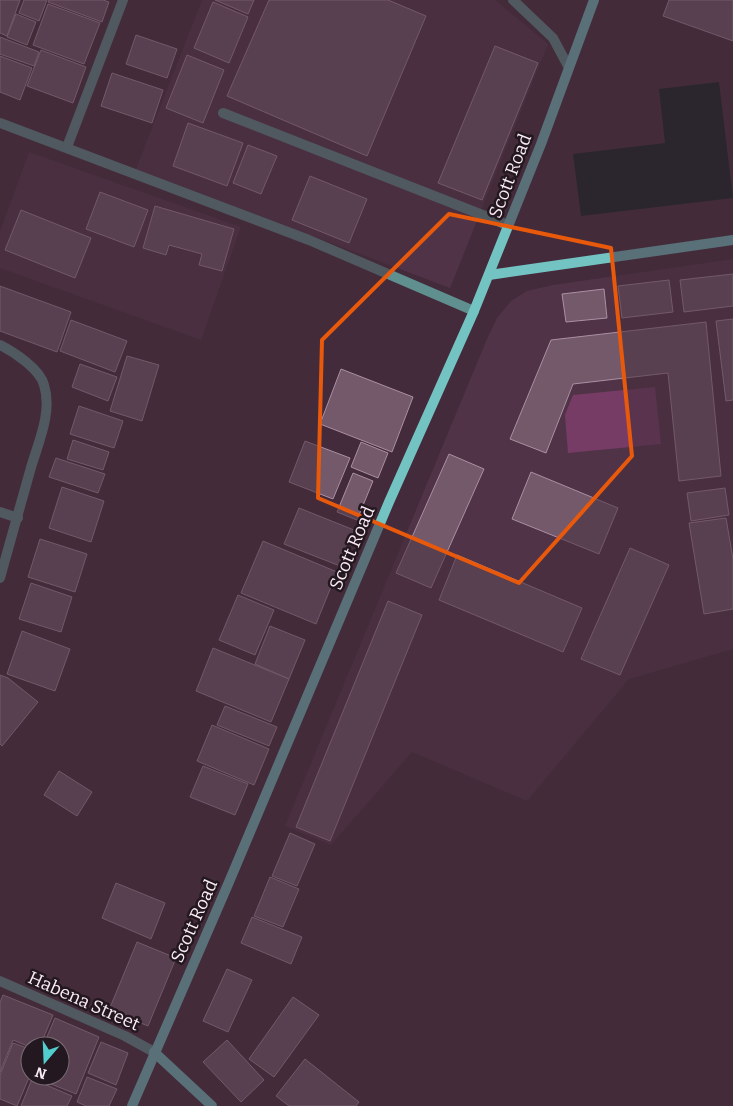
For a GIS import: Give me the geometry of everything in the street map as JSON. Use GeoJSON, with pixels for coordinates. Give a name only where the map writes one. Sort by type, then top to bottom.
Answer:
{"type":"FeatureCollection","features":[{"type":"Feature","properties":{"kind":"street"},"geometry":{"type":"LineString","coordinates":[[67,147],[123,0]]}},
{"type":"Feature","properties":{"kind":"street"},"geometry":{"type":"LineString","coordinates":[[514,0],[553,38],[568,66]]}},
{"type":"Feature","properties":{"kind":"street","name":"Scott Road"},"geometry":{"type":"LineString","coordinates":[[132,1106],[229,882],[389,502],[474,311],[541,144],[568,66],[594,0]]}},
{"type":"Feature","properties":{"kind":"street"},"geometry":{"type":"LineString","coordinates":[[222,113],[508,225]]}},
{"type":"Feature","properties":{"kind":"street"},"geometry":{"type":"LineString","coordinates":[[0,123],[309,240],[474,311]]}},
{"type":"Feature","properties":{"kind":"street"},"geometry":{"type":"LineString","coordinates":[[489,275],[733,240]]}},
{"type":"Feature","properties":{"kind":"street"},"geometry":{"type":"LineString","coordinates":[[0,345],[18,355],[38,374],[44,384],[46,395],[45,418],[0,578]]}},
{"type":"Feature","properties":{"kind":"street"},"geometry":{"type":"LineString","coordinates":[[0,512],[18,518]]}},
{"type":"Feature","properties":{"kind":"street","name":"Habena Street"},"geometry":{"type":"LineString","coordinates":[[0,981],[125,1036],[154,1052]]}},
{"type":"Feature","properties":{"kind":"street"},"geometry":{"type":"LineString","coordinates":[[154,1052],[212,1106]]}},
{"type":"Feature","properties":{"kind":"highlighted area"},"geometry":{"type":"Polygon","coordinates":[[[449,214],[611,248],[632,456],[519,583],[318,498],[322,340],[449,214]]]}},
{"type":"Feature","properties":{"kind":"shaded area"},"geometry":{"type":"Polygon","coordinates":[[[202,0],[495,0],[548,44],[450,288],[136,169],[202,0]]]}},
{"type":"Feature","properties":{"kind":"shaded area"},"geometry":{"type":"Polygon","coordinates":[[[719,82],[733,198],[581,216],[573,154],[665,143],[659,89],[719,82]]]}},
{"type":"Feature","properties":{"kind":"shaded area"},"geometry":{"type":"Polygon","coordinates":[[[29,152],[241,227],[201,340],[0,268],[0,232],[29,152]]]}},
{"type":"Feature","properties":{"kind":"shaded area"},"geometry":{"type":"Polygon","coordinates":[[[733,259],[733,649],[629,679],[527,801],[412,752],[331,845],[285,826],[497,318],[511,301],[527,291],[553,285],[733,259]]]}},
{"type":"Feature","properties":{"kind":"shaded area"},"geometry":{"type":"Polygon","coordinates":[[[655,387],[661,444],[568,453],[565,415],[573,395],[655,387]]]}},
{"type":"Feature","properties":{"kind":"building"},"geometry":{"type":"Polygon","coordinates":[[[0,0],[20,0],[7,36],[0,33],[0,0]]]}},
{"type":"Feature","properties":{"kind":"building"},"geometry":{"type":"Polygon","coordinates":[[[24,0],[47,0],[39,21],[19,13],[24,0]]]}},
{"type":"Feature","properties":{"kind":"building"},"geometry":{"type":"Polygon","coordinates":[[[49,0],[103,0],[109,2],[102,22],[48,2],[49,0]]]}},
{"type":"Feature","properties":{"kind":"building"},"geometry":{"type":"Polygon","coordinates":[[[215,0],[254,0],[248,14],[215,0]]]}},
{"type":"Feature","properties":{"kind":"building"},"geometry":{"type":"Polygon","coordinates":[[[269,0],[388,0],[426,16],[367,156],[227,96],[269,0]]]}},
{"type":"Feature","properties":{"kind":"building"},"geometry":{"type":"Polygon","coordinates":[[[669,0],[733,0],[733,41],[663,16],[669,0]]]}},
{"type":"Feature","properties":{"kind":"building"},"geometry":{"type":"Polygon","coordinates":[[[213,2],[248,17],[229,63],[194,48],[213,2]]]}},
{"type":"Feature","properties":{"kind":"building"},"geometry":{"type":"Polygon","coordinates":[[[48,4],[100,23],[84,64],[33,45],[48,4]]]}},
{"type":"Feature","properties":{"kind":"building"},"geometry":{"type":"Polygon","coordinates":[[[16,14],[36,22],[27,45],[7,37],[16,14]]]}},
{"type":"Feature","properties":{"kind":"building"},"geometry":{"type":"Polygon","coordinates":[[[136,35],[177,49],[167,78],[126,64],[136,35]]]}},
{"type":"Feature","properties":{"kind":"building"},"geometry":{"type":"Polygon","coordinates":[[[0,37],[39,52],[34,66],[0,54],[0,37]]]}},
{"type":"Feature","properties":{"kind":"building"},"geometry":{"type":"Polygon","coordinates":[[[495,46],[538,63],[482,200],[438,183],[495,46]]]}},
{"type":"Feature","properties":{"kind":"building"},"geometry":{"type":"Polygon","coordinates":[[[41,50],[86,67],[73,103],[27,86],[41,50]]]}},
{"type":"Feature","properties":{"kind":"building"},"geometry":{"type":"Polygon","coordinates":[[[187,55],[224,70],[203,123],[166,108],[187,55]]]}},
{"type":"Feature","properties":{"kind":"building"},"geometry":{"type":"Polygon","coordinates":[[[0,56],[32,68],[20,100],[0,92],[0,56]]]}},
{"type":"Feature","properties":{"kind":"building"},"geometry":{"type":"Polygon","coordinates":[[[112,73],[163,90],[152,123],[101,106],[112,73]]]}},
{"type":"Feature","properties":{"kind":"building"},"geometry":{"type":"Polygon","coordinates":[[[188,123],[243,143],[227,186],[173,166],[188,123]]]}},
{"type":"Feature","properties":{"kind":"building"},"geometry":{"type":"Polygon","coordinates":[[[248,145],[277,156],[261,194],[233,183],[248,145]]]}},
{"type":"Feature","properties":{"kind":"building"},"geometry":{"type":"Polygon","coordinates":[[[310,176],[367,199],[349,243],[292,220],[310,176]]]}},
{"type":"Feature","properties":{"kind":"building"},"geometry":{"type":"Polygon","coordinates":[[[100,192],[148,210],[134,247],[86,229],[100,192]]]}},
{"type":"Feature","properties":{"kind":"building"},"geometry":{"type":"Polygon","coordinates":[[[155,206],[234,229],[222,271],[199,265],[202,254],[169,245],[166,255],[143,248],[155,206]]]}},
{"type":"Feature","properties":{"kind":"building"},"geometry":{"type":"Polygon","coordinates":[[[21,210],[91,238],[75,278],[5,250],[21,210]]]}},
{"type":"Feature","properties":{"kind":"building"},"geometry":{"type":"Polygon","coordinates":[[[733,274],[733,306],[684,312],[680,280],[733,274]]]}},
{"type":"Feature","properties":{"kind":"building"},"geometry":{"type":"Polygon","coordinates":[[[669,280],[673,312],[622,318],[618,286],[669,280]]]}},
{"type":"Feature","properties":{"kind":"building"},"geometry":{"type":"Polygon","coordinates":[[[0,286],[71,312],[57,352],[0,331],[0,286]]]}},
{"type":"Feature","properties":{"kind":"building"},"geometry":{"type":"Polygon","coordinates":[[[604,289],[607,318],[566,322],[562,294],[604,289]]]}},
{"type":"Feature","properties":{"kind":"building"},"geometry":{"type":"Polygon","coordinates":[[[733,319],[733,400],[726,401],[716,321],[733,319]]]}},
{"type":"Feature","properties":{"kind":"building"},"geometry":{"type":"Polygon","coordinates":[[[71,320],[127,341],[115,372],[60,351],[71,320]]]}},
{"type":"Feature","properties":{"kind":"building"},"geometry":{"type":"Polygon","coordinates":[[[706,322],[721,476],[679,481],[668,373],[573,384],[546,453],[510,439],[551,340],[706,322]]]}},
{"type":"Feature","properties":{"kind":"building"},"geometry":{"type":"Polygon","coordinates":[[[127,356],[159,365],[142,421],[110,411],[127,356]]]}},
{"type":"Feature","properties":{"kind":"building"},"geometry":{"type":"Polygon","coordinates":[[[80,364],[117,377],[108,401],[72,387],[80,364]]]}},
{"type":"Feature","properties":{"kind":"building"},"geometry":{"type":"Polygon","coordinates":[[[341,369],[413,397],[392,452],[320,424],[341,369]]]}},
{"type":"Feature","properties":{"kind":"building"},"geometry":{"type":"Polygon","coordinates":[[[79,406],[123,421],[114,448],[70,434],[79,406]]]}},
{"type":"Feature","properties":{"kind":"building"},"geometry":{"type":"Polygon","coordinates":[[[73,440],[109,452],[103,470],[67,459],[73,440]]]}},
{"type":"Feature","properties":{"kind":"building"},"geometry":{"type":"Polygon","coordinates":[[[305,441],[350,458],[333,499],[289,482],[305,441]]]}},
{"type":"Feature","properties":{"kind":"building"},"geometry":{"type":"Polygon","coordinates":[[[361,442],[388,453],[378,478],[351,467],[361,442]]]}},
{"type":"Feature","properties":{"kind":"building"},"geometry":{"type":"Polygon","coordinates":[[[449,454],[484,469],[431,588],[396,573],[449,454]]]}},
{"type":"Feature","properties":{"kind":"building"},"geometry":{"type":"Polygon","coordinates":[[[56,458],[105,474],[98,493],[49,477],[56,458]]]}},
{"type":"Feature","properties":{"kind":"building"},"geometry":{"type":"Polygon","coordinates":[[[531,472],[618,508],[599,554],[512,519],[531,472]]]}},
{"type":"Feature","properties":{"kind":"building"},"geometry":{"type":"Polygon","coordinates":[[[353,473],[373,481],[357,520],[337,512],[353,473]]]}},
{"type":"Feature","properties":{"kind":"building"},"geometry":{"type":"Polygon","coordinates":[[[62,487],[104,501],[91,542],[49,528],[62,487]]]}},
{"type":"Feature","properties":{"kind":"building"},"geometry":{"type":"Polygon","coordinates":[[[725,488],[729,515],[691,521],[687,493],[725,488]]]}},
{"type":"Feature","properties":{"kind":"building"},"geometry":{"type":"Polygon","coordinates":[[[299,508],[354,530],[340,566],[284,544],[299,508]]]}},
{"type":"Feature","properties":{"kind":"building"},"geometry":{"type":"Polygon","coordinates":[[[726,518],[733,559],[733,609],[704,614],[689,523],[726,518]]]}},
{"type":"Feature","properties":{"kind":"building"},"geometry":{"type":"Polygon","coordinates":[[[40,539],[87,554],[75,592],[28,577],[40,539]]]}},
{"type":"Feature","properties":{"kind":"building"},"geometry":{"type":"Polygon","coordinates":[[[263,541],[337,572],[316,624],[241,593],[263,541]]]}},
{"type":"Feature","properties":{"kind":"building"},"geometry":{"type":"Polygon","coordinates":[[[630,548],[669,565],[620,675],[581,659],[630,548]]]}},
{"type":"Feature","properties":{"kind":"building"},"geometry":{"type":"Polygon","coordinates":[[[457,555],[582,608],[563,652],[439,600],[457,555]]]}},
{"type":"Feature","properties":{"kind":"building"},"geometry":{"type":"Polygon","coordinates":[[[31,583],[72,597],[61,632],[19,619],[31,583]]]}},
{"type":"Feature","properties":{"kind":"building"},"geometry":{"type":"Polygon","coordinates":[[[238,595],[274,610],[255,655],[219,640],[238,595]]]}},
{"type":"Feature","properties":{"kind":"building"},"geometry":{"type":"Polygon","coordinates":[[[388,601],[422,615],[330,841],[296,827],[388,601]]]}},
{"type":"Feature","properties":{"kind":"building"},"geometry":{"type":"Polygon","coordinates":[[[270,626],[305,640],[289,679],[255,664],[270,626]]]}},
{"type":"Feature","properties":{"kind":"building"},"geometry":{"type":"Polygon","coordinates":[[[22,631],[70,649],[55,691],[7,674],[22,631]]]}},
{"type":"Feature","properties":{"kind":"building"},"geometry":{"type":"Polygon","coordinates":[[[213,648],[289,679],[271,722],[196,691],[213,648]]]}},
{"type":"Feature","properties":{"kind":"building"},"geometry":{"type":"Polygon","coordinates":[[[0,675],[8,678],[38,702],[2,746],[0,744],[0,675]]]}},
{"type":"Feature","properties":{"kind":"building"},"geometry":{"type":"Polygon","coordinates":[[[225,706],[277,727],[269,746],[217,725],[225,706]]]}},
{"type":"Feature","properties":{"kind":"building"},"geometry":{"type":"Polygon","coordinates":[[[212,725],[269,749],[254,785],[197,761],[212,725]]]}},
{"type":"Feature","properties":{"kind":"building"},"geometry":{"type":"Polygon","coordinates":[[[203,766],[248,784],[235,815],[190,797],[203,766]]]}},
{"type":"Feature","properties":{"kind":"building"},"geometry":{"type":"Polygon","coordinates":[[[59,771],[92,792],[77,816],[44,795],[59,771]]]}},
{"type":"Feature","properties":{"kind":"building"},"geometry":{"type":"Polygon","coordinates":[[[290,833],[315,844],[297,886],[272,876],[290,833]]]}},
{"type":"Feature","properties":{"kind":"building"},"geometry":{"type":"Polygon","coordinates":[[[270,877],[299,889],[283,927],[254,916],[270,877]]]}},
{"type":"Feature","properties":{"kind":"building"},"geometry":{"type":"Polygon","coordinates":[[[116,883],[165,903],[151,939],[102,918],[116,883]]]}},
{"type":"Feature","properties":{"kind":"building"},"geometry":{"type":"Polygon","coordinates":[[[252,917],[302,937],[291,964],[241,943],[252,917]]]}},
{"type":"Feature","properties":{"kind":"building"},"geometry":{"type":"Polygon","coordinates":[[[137,942],[176,958],[148,1026],[109,1010],[137,942]]]}},
{"type":"Feature","properties":{"kind":"building"},"geometry":{"type":"Polygon","coordinates":[[[227,969],[252,980],[228,1032],[203,1021],[227,969]]]}},
{"type":"Feature","properties":{"kind":"building"},"geometry":{"type":"Polygon","coordinates":[[[3,995],[53,1015],[44,1036],[20,1036],[20,1043],[13,1040],[0,1072],[0,1002],[3,995]]]}},
{"type":"Feature","properties":{"kind":"building"},"geometry":{"type":"Polygon","coordinates":[[[293,997],[319,1015],[274,1077],[249,1059],[293,997]]]}},
{"type":"Feature","properties":{"kind":"building"},"geometry":{"type":"Polygon","coordinates":[[[55,1018],[99,1037],[76,1094],[56,1086],[70,1086],[70,1036],[47,1036],[55,1018]]]}},
{"type":"Feature","properties":{"kind":"building"},"geometry":{"type":"Polygon","coordinates":[[[227,1040],[264,1080],[241,1102],[203,1062],[227,1040]]]}},
{"type":"Feature","properties":{"kind":"building"},"geometry":{"type":"Polygon","coordinates":[[[101,1042],[128,1053],[116,1085],[88,1073],[101,1042]]]}},
{"type":"Feature","properties":{"kind":"building"},"geometry":{"type":"Polygon","coordinates":[[[13,1043],[20,1045],[20,1086],[25,1086],[17,1106],[0,1099],[0,1075],[13,1043]]]}},
{"type":"Feature","properties":{"kind":"building"},"geometry":{"type":"Polygon","coordinates":[[[305,1059],[359,1102],[356,1106],[289,1106],[276,1096],[305,1059]]]}},
{"type":"Feature","properties":{"kind":"building"},"geometry":{"type":"Polygon","coordinates":[[[87,1077],[117,1089],[109,1106],[86,1106],[77,1102],[87,1077]]]}},
{"type":"Feature","properties":{"kind":"building"},"geometry":{"type":"Polygon","coordinates":[[[29,1086],[48,1086],[72,1096],[67,1106],[21,1106],[29,1086]]]}}]}
